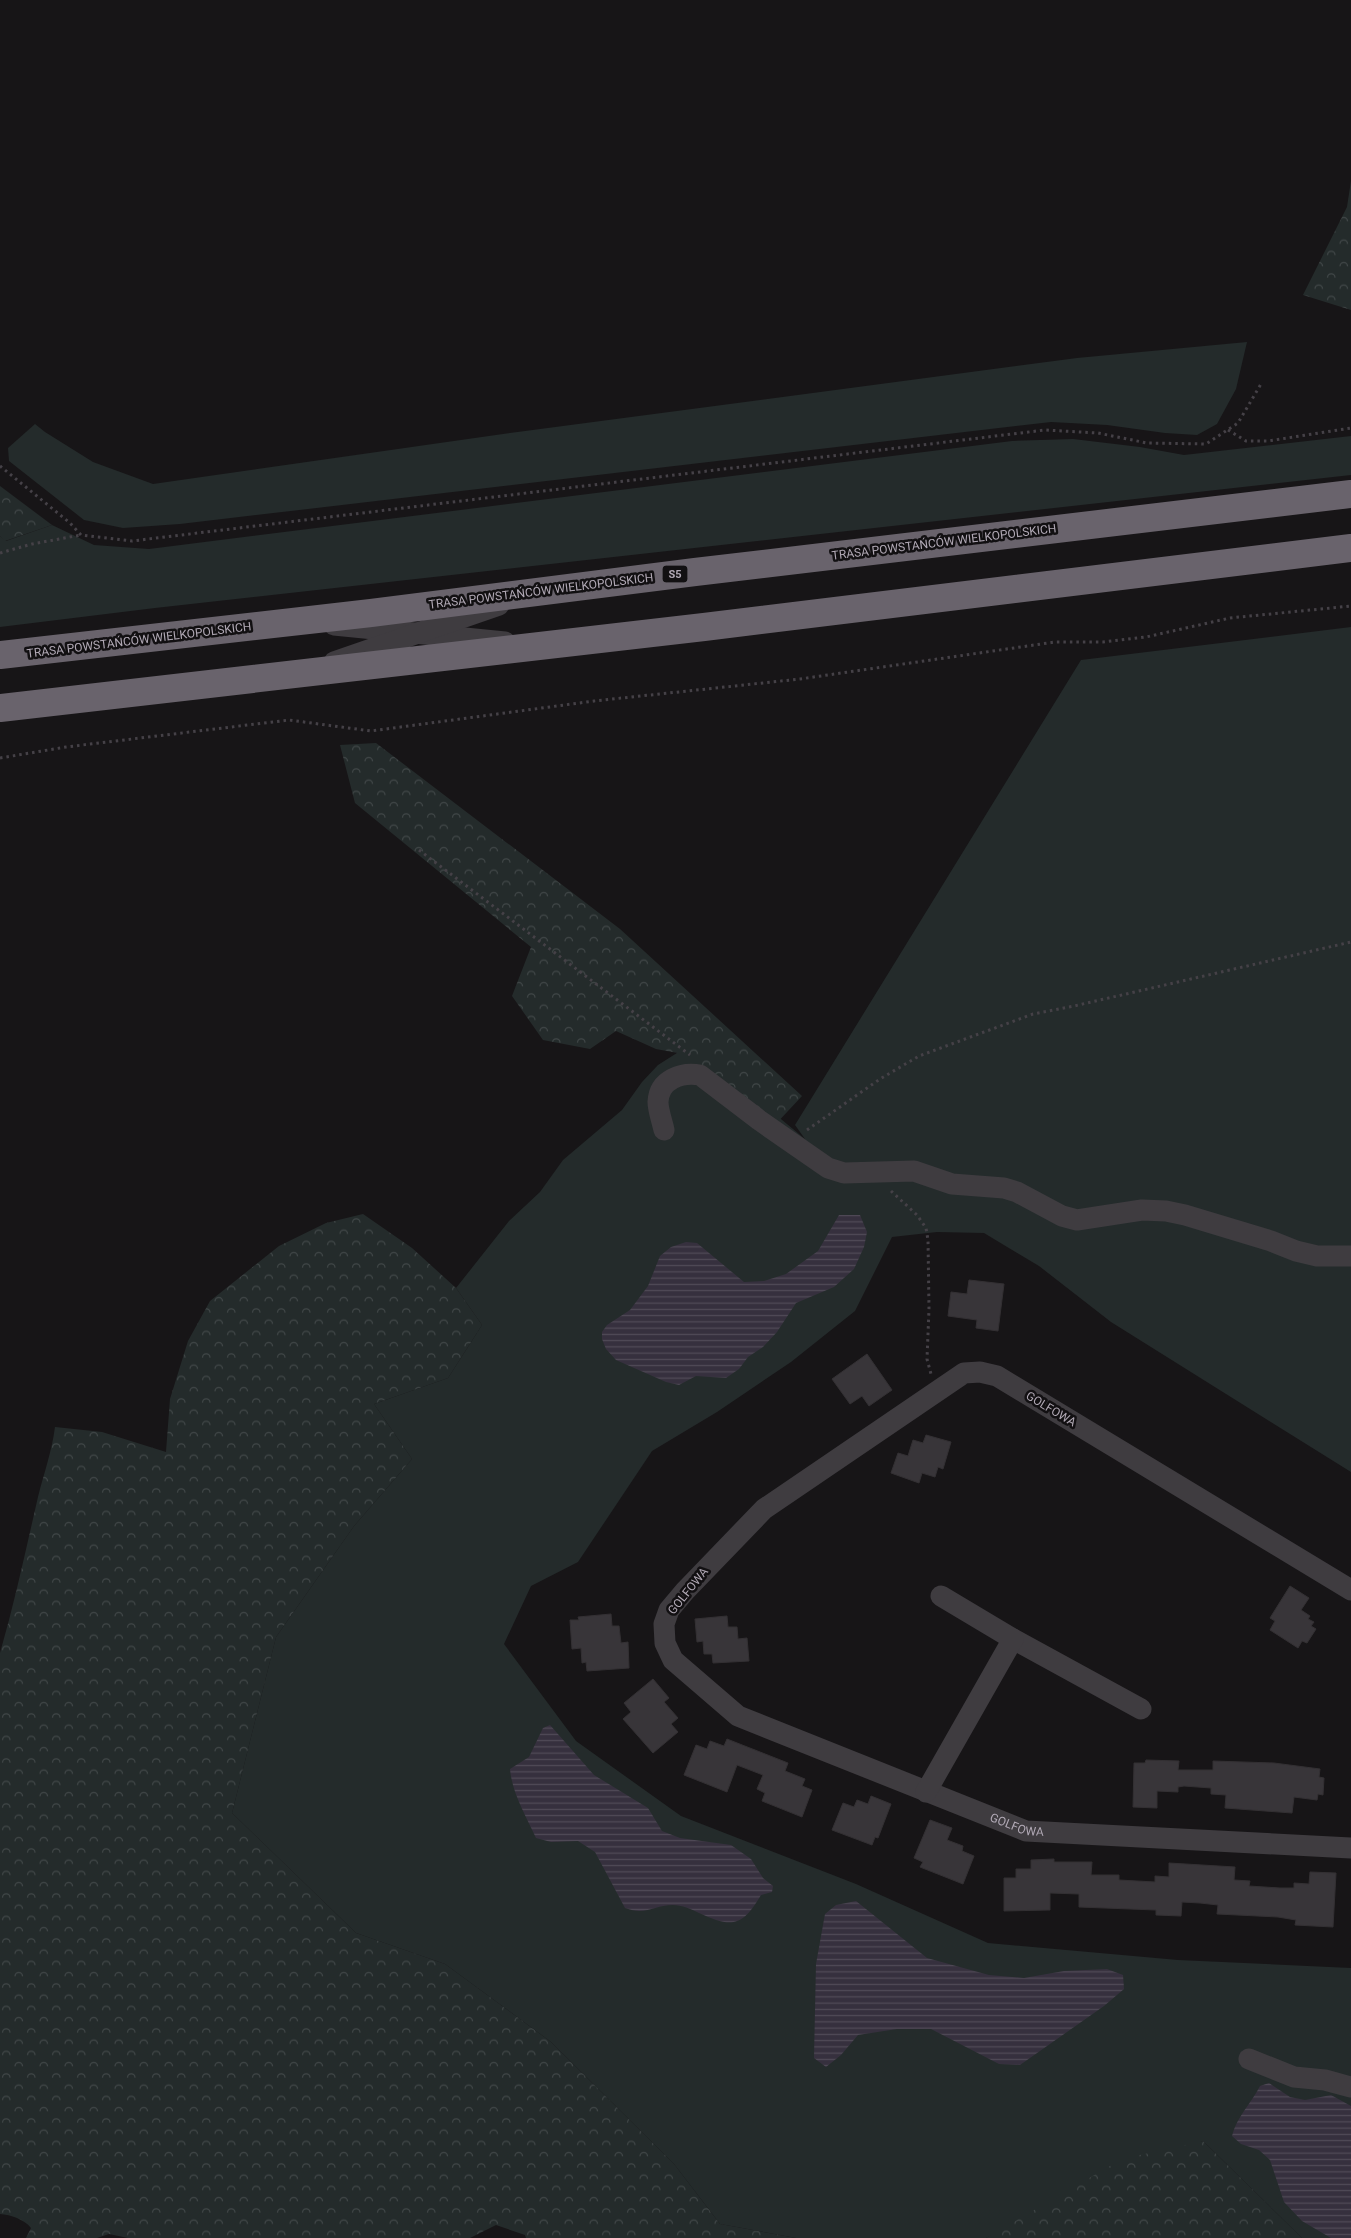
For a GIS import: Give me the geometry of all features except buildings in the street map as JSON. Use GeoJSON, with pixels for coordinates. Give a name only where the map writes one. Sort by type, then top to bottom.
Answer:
{"type":"FeatureCollection","features":[{"type":"Feature","properties":{"kind":"highway","name":"TRASA POWSTAŃCÓW WIELKOPOLSKICH"},"geometry":{"type":"LineString","coordinates":[[0,655],[295,622],[1351,494]]}},
{"type":"Feature","properties":{"kind":"highway"},"geometry":{"type":"LineString","coordinates":[[0,708],[542,646],[1351,548]]}},
{"type":"Feature","properties":{"kind":"lane"},"geometry":{"type":"LineString","coordinates":[[300,674],[536,592]]}},
{"type":"Feature","properties":{"kind":"lane"},"geometry":{"type":"LineString","coordinates":[[295,622],[542,646]]}},
{"type":"Feature","properties":{"kind":"lane"},"geometry":{"type":"LineString","coordinates":[[664,1130],[658,1101],[663,1087],[674,1077],[688,1073],[700,1075],[759,1120],[828,1168],[844,1173],[914,1171],[952,1184],[1004,1188],[1017,1192],[1062,1216],[1077,1220],[1142,1210],[1166,1211],[1271,1241],[1296,1251],[1317,1256],[1351,1256]]}},
{"type":"Feature","properties":{"kind":"lane","name":"GOLFOWA"},"geometry":{"type":"LineString","coordinates":[[1351,1590],[997,1376],[980,1372],[964,1374],[764,1510],[685,1591],[669,1610],[664,1624],[665,1644],[673,1660],[738,1716],[1026,1831],[1351,1848]]}},
{"type":"Feature","properties":{"kind":"lane"},"geometry":{"type":"LineString","coordinates":[[941,1596],[1140,1709]]}},
{"type":"Feature","properties":{"kind":"lane"},"geometry":{"type":"LineString","coordinates":[[926,1792],[1013,1638]]}},
{"type":"Feature","properties":{"kind":"lane"},"geometry":{"type":"LineString","coordinates":[[1249,2059],[1294,2078],[1325,2080],[1351,2087]]}},
{"type":"Feature","properties":{"kind":"path"},"geometry":{"type":"LineString","coordinates":[[0,553],[32,544],[80,535],[132,541],[1045,430],[1098,433],[1147,443],[1206,444],[1238,423],[1261,384]]}},
{"type":"Feature","properties":{"kind":"path"},"geometry":{"type":"LineString","coordinates":[[1228,430],[1246,441],[1268,441],[1351,428]]}},
{"type":"Feature","properties":{"kind":"path"},"geometry":{"type":"LineString","coordinates":[[0,466],[70,523],[80,535]]}},
{"type":"Feature","properties":{"kind":"path"},"geometry":{"type":"LineString","coordinates":[[0,758],[66,747],[289,720],[371,731],[594,701],[800,679],[1055,642],[1103,642],[1137,638],[1230,618],[1351,606]]}},
{"type":"Feature","properties":{"kind":"path"},"geometry":{"type":"LineString","coordinates":[[419,850],[696,1060]]}},
{"type":"Feature","properties":{"kind":"path"},"geometry":{"type":"LineString","coordinates":[[805,1131],[880,1079],[919,1056],[1025,1016],[1351,942]]}},
{"type":"Feature","properties":{"kind":"path"},"geometry":{"type":"LineString","coordinates":[[870,1172],[917,1215],[926,1228],[928,1240],[929,1309],[927,1359],[936,1392]]}},
{"type":"Feature","properties":{"kind":"green space"},"geometry":{"type":"Polygon","coordinates":[[[1351,181],[1351,310],[1303,295],[1347,207],[1351,181]]]}},
{"type":"Feature","properties":{"kind":"green space"},"geometry":{"type":"Polygon","coordinates":[[[1247,342],[1236,389],[1217,424],[1197,435],[1165,433],[1107,425],[1051,422],[180,524],[123,528],[84,520],[9,461],[8,448],[35,424],[93,462],[153,484],[503,434],[1077,358],[1247,342]]]}},
{"type":"Feature","properties":{"kind":"green space"},"geometry":{"type":"Polygon","coordinates":[[[1351,436],[1351,475],[155,608],[0,627],[0,536],[6,541],[52,525],[94,545],[149,549],[1012,441],[1073,439],[1140,447],[1184,455],[1351,436]]]}},
{"type":"Feature","properties":{"kind":"green space"},"geometry":{"type":"Polygon","coordinates":[[[0,486],[52,525],[5,541],[0,536],[0,486]]]}},
{"type":"Feature","properties":{"kind":"green space"},"geometry":{"type":"Polygon","coordinates":[[[1351,627],[1351,1472],[1111,1322],[1039,1266],[984,1233],[937,1232],[892,1237],[855,1311],[791,1362],[717,1412],[652,1451],[578,1562],[531,1586],[504,1644],[576,1741],[681,1816],[856,1884],[988,1943],[1178,1960],[1351,1968],[1351,2238],[1302,2238],[1203,2141],[986,2238],[796,2238],[720,2224],[674,2164],[551,2042],[445,1964],[356,1933],[232,1813],[276,1637],[354,1526],[412,1459],[374,1404],[448,1378],[482,1325],[456,1288],[509,1221],[540,1192],[563,1160],[622,1110],[642,1082],[658,1065],[691,1044],[805,1139],[795,1125],[1081,660],[1351,627]]]}},
{"type":"Feature","properties":{"kind":"green space"},"geometry":{"type":"Polygon","coordinates":[[[376,743],[620,929],[802,1096],[773,1127],[683,1054],[656,1049],[616,1031],[590,1049],[543,1040],[512,996],[531,947],[355,803],[340,745],[376,743]]]}},
{"type":"Feature","properties":{"kind":"green space"},"geometry":{"type":"Polygon","coordinates":[[[363,1214],[412,1248],[456,1288],[482,1325],[448,1378],[374,1404],[412,1459],[354,1526],[276,1637],[232,1813],[356,1933],[445,1964],[551,2042],[674,2164],[720,2224],[796,2238],[526,2238],[525,2235],[496,2225],[470,2238],[128,2238],[109,2234],[97,2238],[26,2238],[31,2228],[25,2222],[0,2214],[0,1653],[55,1427],[102,1432],[166,1452],[170,1399],[188,1341],[210,1301],[279,1246],[326,1223],[363,1214]]]}},
{"type":"Feature","properties":{"kind":"green space"},"geometry":{"type":"Polygon","coordinates":[[[1203,2141],[1302,2238],[986,2238],[1122,2159],[1203,2141]]]}},
{"type":"Feature","properties":{"kind":"shaded area"},"geometry":{"type":"Polygon","coordinates":[[[839,1215],[860,1215],[867,1232],[864,1247],[854,1269],[834,1287],[796,1303],[777,1332],[763,1347],[748,1357],[739,1369],[726,1378],[696,1376],[679,1385],[666,1382],[616,1360],[606,1349],[602,1339],[602,1332],[607,1325],[630,1310],[648,1286],[660,1256],[671,1247],[686,1242],[697,1243],[744,1282],[764,1281],[786,1274],[818,1251],[839,1215]]]}},
{"type":"Feature","properties":{"kind":"shaded area"},"geometry":{"type":"Polygon","coordinates":[[[550,1725],[594,1775],[648,1808],[662,1831],[680,1838],[731,1845],[751,1859],[763,1878],[773,1886],[772,1892],[761,1895],[748,1913],[742,1919],[735,1922],[720,1921],[676,1905],[666,1905],[644,1911],[625,1908],[595,1852],[578,1841],[551,1842],[536,1838],[520,1804],[511,1778],[510,1769],[529,1757],[543,1728],[550,1725]]]}},
{"type":"Feature","properties":{"kind":"shaded area"},"geometry":{"type":"Polygon","coordinates":[[[856,1901],[927,1958],[989,1975],[1024,1978],[1064,1971],[1107,1969],[1123,1975],[1124,1989],[1104,2006],[1020,2065],[999,2064],[931,2029],[897,2029],[858,2035],[841,2055],[826,2067],[814,2058],[816,1964],[825,1914],[836,1905],[856,1901]]]}},
{"type":"Feature","properties":{"kind":"shaded area"},"geometry":{"type":"Polygon","coordinates":[[[1269,2083],[1290,2097],[1305,2100],[1331,2095],[1351,2106],[1351,2238],[1331,2238],[1302,2221],[1284,2202],[1270,2160],[1259,2150],[1241,2144],[1232,2136],[1237,2122],[1260,2086],[1269,2083]]]}}]}
